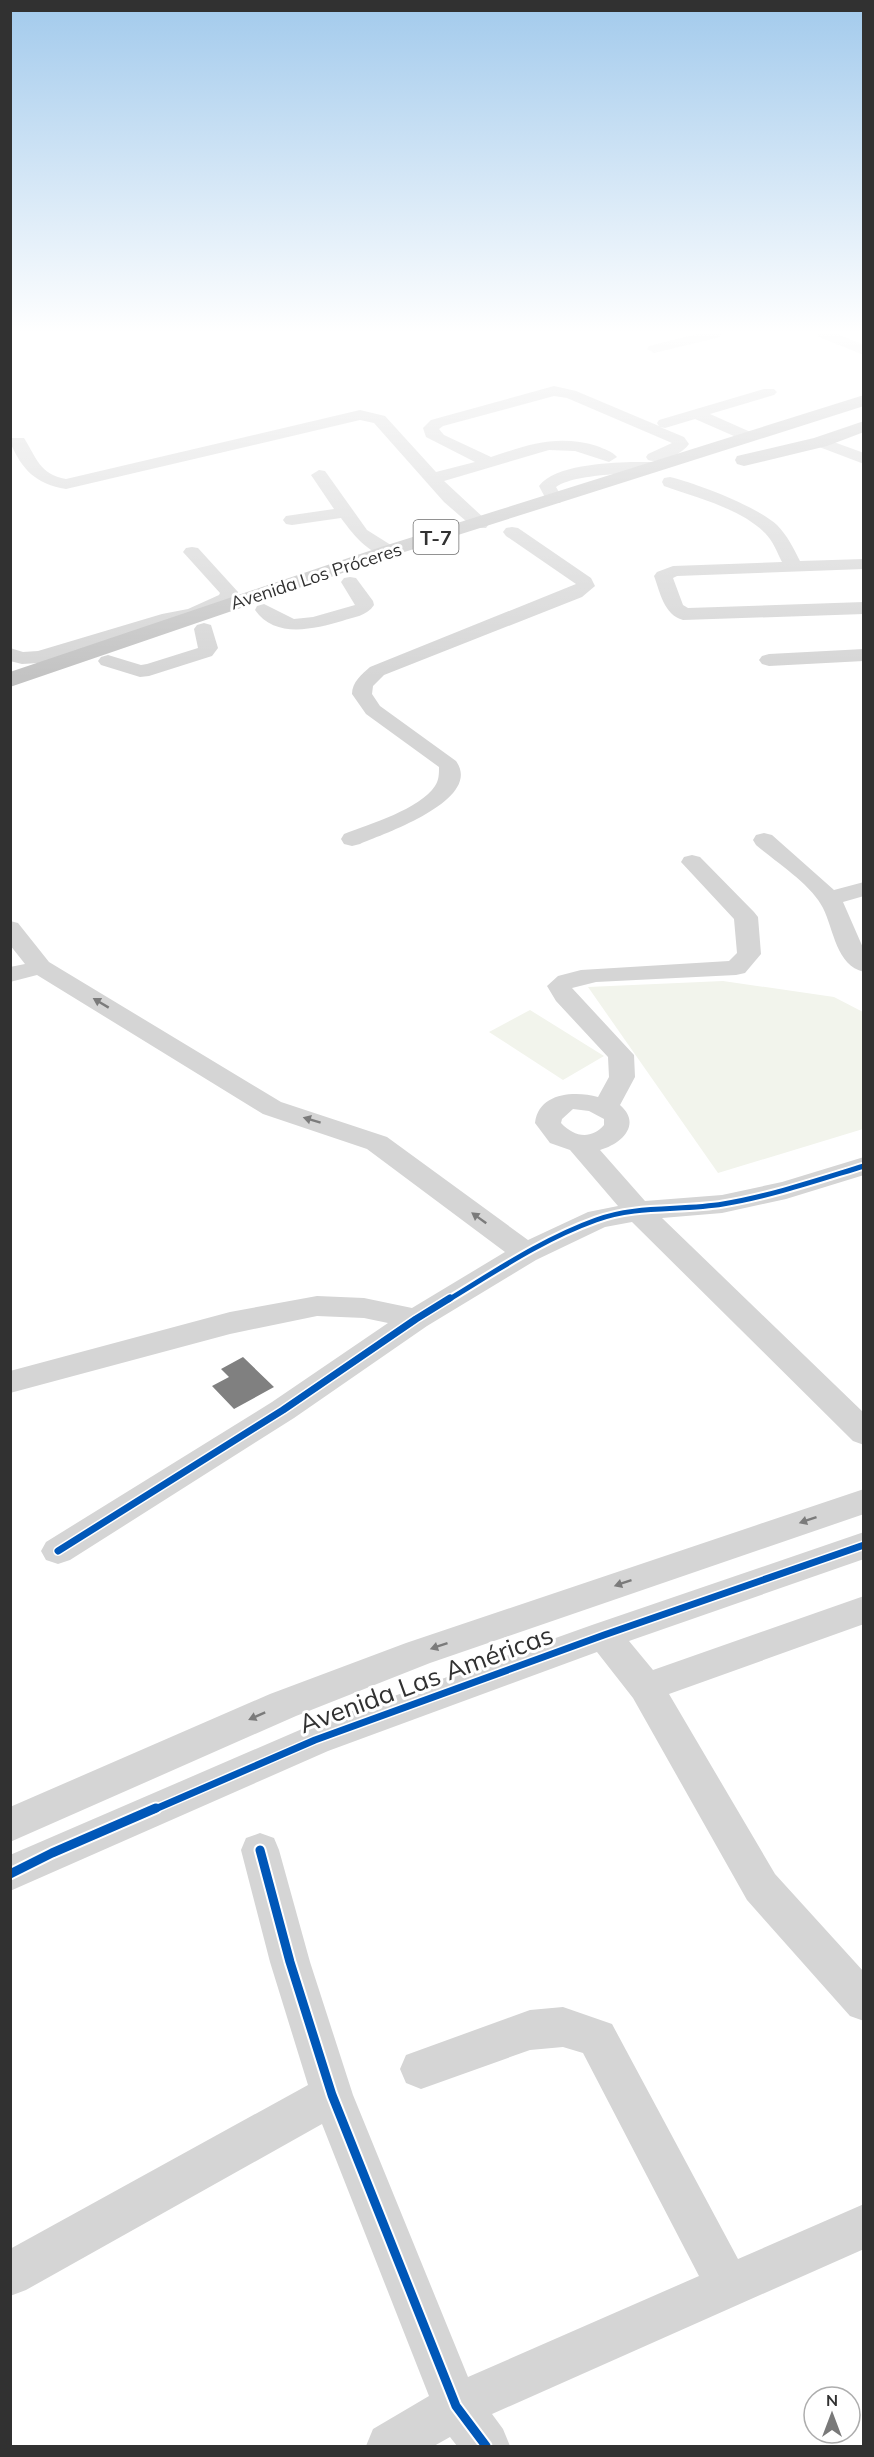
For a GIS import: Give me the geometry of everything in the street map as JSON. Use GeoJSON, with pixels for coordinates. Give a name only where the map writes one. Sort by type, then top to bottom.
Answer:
{"type":"FeatureCollection","features":[{"type":"Feature","properties":{"kind":"highway","name":"Avenida Los Próceres"},"geometry":{"type":"LineString","coordinates":[[10,694],[108,661],[203,618],[264,610],[512,532],[660,469],[716,449]]}},
{"type":"Feature","properties":{"kind":"highway"},"geometry":{"type":"LineString","coordinates":[[777,449],[782,450]]}},
{"type":"Feature","properties":{"kind":"highway","name":"Avenida Los Próceres"},"geometry":{"type":"LineString","coordinates":[[10,680],[203,618],[388,551],[480,524],[554,498],[660,469],[788,449]]}},
{"type":"Feature","properties":{"kind":"street"},"geometry":{"type":"LineString","coordinates":[[21,449],[36,473],[52,482],[66,484],[217,449]]}},
{"type":"Feature","properties":{"kind":"street"},"geometry":{"type":"LineString","coordinates":[[405,449],[450,498],[480,524]]}},
{"type":"Feature","properties":{"kind":"street"},"geometry":{"type":"LineString","coordinates":[[461,449],[489,462]]}},
{"type":"Feature","properties":{"kind":"street"},"geometry":{"type":"LineString","coordinates":[[432,478],[531,449]]}},
{"type":"Feature","properties":{"kind":"street"},"geometry":{"type":"LineString","coordinates":[[591,449],[609,457]]}},
{"type":"Feature","properties":{"kind":"street"},"geometry":{"type":"LineString","coordinates":[[678,449],[660,469],[769,527],[783,545],[794,567]]}},
{"type":"Feature","properties":{"kind":"street"},"geometry":{"type":"LineString","coordinates":[[837,449],[864,459]]}},
{"type":"Feature","properties":{"kind":"street"},"geometry":{"type":"LineString","coordinates":[[319,475],[361,534],[388,551]]}},
{"type":"Feature","properties":{"kind":"street"},"geometry":{"type":"LineString","coordinates":[[292,520],[346,512]]}},
{"type":"Feature","properties":{"kind":"street"},"geometry":{"type":"LineString","coordinates":[[351,839],[429,803],[444,789],[450,778],[449,765],[372,710],[363,700],[360,690],[363,682],[377,671],[575,593],[586,586],[585,582],[512,532]]}},
{"type":"Feature","properties":{"kind":"street"},"geometry":{"type":"LineString","coordinates":[[10,654],[22,658],[39,657],[169,618],[203,618],[227,598],[229,592],[192,552]]}},
{"type":"Feature","properties":{"kind":"street"},"geometry":{"type":"LineString","coordinates":[[864,564],[673,571],[663,576],[675,607],[683,614],[864,608]]}},
{"type":"Feature","properties":{"kind":"street"},"geometry":{"type":"LineString","coordinates":[[264,610],[286,623],[305,624],[362,609],[364,601],[350,582]]}},
{"type":"Feature","properties":{"kind":"street"},"geometry":{"type":"LineString","coordinates":[[770,660],[864,655]]}},
{"type":"Feature","properties":{"kind":"street"},"geometry":{"type":"LineString","coordinates":[[764,840],[829,899],[843,923],[846,941],[857,961],[864,965]]}},
{"type":"Feature","properties":{"kind":"street"},"geometry":{"type":"LineString","coordinates":[[606,1107],[622,1077],[621,1055],[565,996],[559,986],[563,982],[596,975],[736,968],[749,954],[746,917],[692,862]]}},
{"type":"Feature","properties":{"kind":"street"},"geometry":{"type":"LineString","coordinates":[[829,899],[864,889]]}},
{"type":"Feature","properties":{"kind":"street"},"geometry":{"type":"LineString","coordinates":[[10,928],[40,967],[272,1108],[377,1143],[526,1253]]}},
{"type":"Feature","properties":{"kind":"street"},"geometry":{"type":"LineString","coordinates":[[10,975],[40,967]]}},
{"type":"Feature","properties":{"kind":"street"},"geometry":{"type":"LineString","coordinates":[[572,1101],[596,1102],[606,1107],[613,1113],[616,1128],[611,1135],[592,1143],[580,1144],[558,1137],[548,1123],[549,1116],[562,1104],[572,1101]]}},
{"type":"Feature","properties":{"kind":"street"},"geometry":{"type":"LineString","coordinates":[[580,1144],[638,1211],[864,1433]]}},
{"type":"Feature","properties":{"kind":"street"},"geometry":{"type":"LineString","coordinates":[[58,1551],[283,1410],[416,1319],[526,1253],[598,1219],[638,1211],[722,1204],[786,1190],[864,1166]]}},
{"type":"Feature","properties":{"kind":"street"},"geometry":{"type":"LineString","coordinates":[[10,1382],[230,1323],[317,1306],[364,1308],[416,1319]]}},
{"type":"Feature","properties":{"kind":"street","name":"Avenida Las Américas"},"geometry":{"type":"LineString","coordinates":[[10,1825],[283,1705],[418,1653],[864,1501]]}},
{"type":"Feature","properties":{"kind":"street","name":"Avenida Las Américas"},"geometry":{"type":"LineString","coordinates":[[10,1874],[52,1853],[315,1740],[604,1635],[864,1545]]}},
{"type":"Feature","properties":{"kind":"street"},"geometry":{"type":"LineString","coordinates":[[646,1687],[864,1610]]}},
{"type":"Feature","properties":{"kind":"street"},"geometry":{"type":"LineString","coordinates":[[604,1635],[646,1687],[761,1887],[864,2002]]}},
{"type":"Feature","properties":{"kind":"street"},"geometry":{"type":"LineString","coordinates":[[260,1850],[290,1962],[332,2096],[456,2406],[486,2446]]}},
{"type":"Feature","properties":{"kind":"street"},"geometry":{"type":"LineString","coordinates":[[421,2069],[530,2030],[563,2027],[597,2038],[728,2286]]}},
{"type":"Feature","properties":{"kind":"street"},"geometry":{"type":"LineString","coordinates":[[10,2274],[332,2096]]}},
{"type":"Feature","properties":{"kind":"street"},"geometry":{"type":"LineString","coordinates":[[390,2446],[456,2406],[864,2226]]}},
{"type":"Feature","properties":{"kind":"shaded area"},"geometry":{"type":"Polygon","coordinates":[[[723,981],[834,997],[863,1012],[863,1129],[718,1173],[588,987],[723,981]]]}},
{"type":"Feature","properties":{"kind":"shaded area"},"geometry":{"type":"Polygon","coordinates":[[[530,1010],[604,1056],[563,1080],[489,1032],[530,1010]]]}},
{"type":"Feature","properties":{"kind":"building"},"geometry":{"type":"Polygon","coordinates":[[[243,1357],[274,1387],[234,1409],[212,1386],[229,1377],[221,1369],[243,1357]]]}},
{"type":"Feature","properties":{"kind":"cycle path"},"geometry":{"type":"LineString","coordinates":[[58,1551],[283,1410],[416,1319],[526,1253],[563,1234],[598,1219],[638,1211],[722,1204],[786,1190],[864,1166]]}},
{"type":"Feature","properties":{"kind":"cycle path"},"geometry":{"type":"LineString","coordinates":[[10,1874],[52,1853],[315,1740],[604,1635],[864,1545]]}},
{"type":"Feature","properties":{"kind":"cycle path"},"geometry":{"type":"LineString","coordinates":[[260,1850],[290,1962],[332,2095],[456,2406],[486,2446]]}}]}
